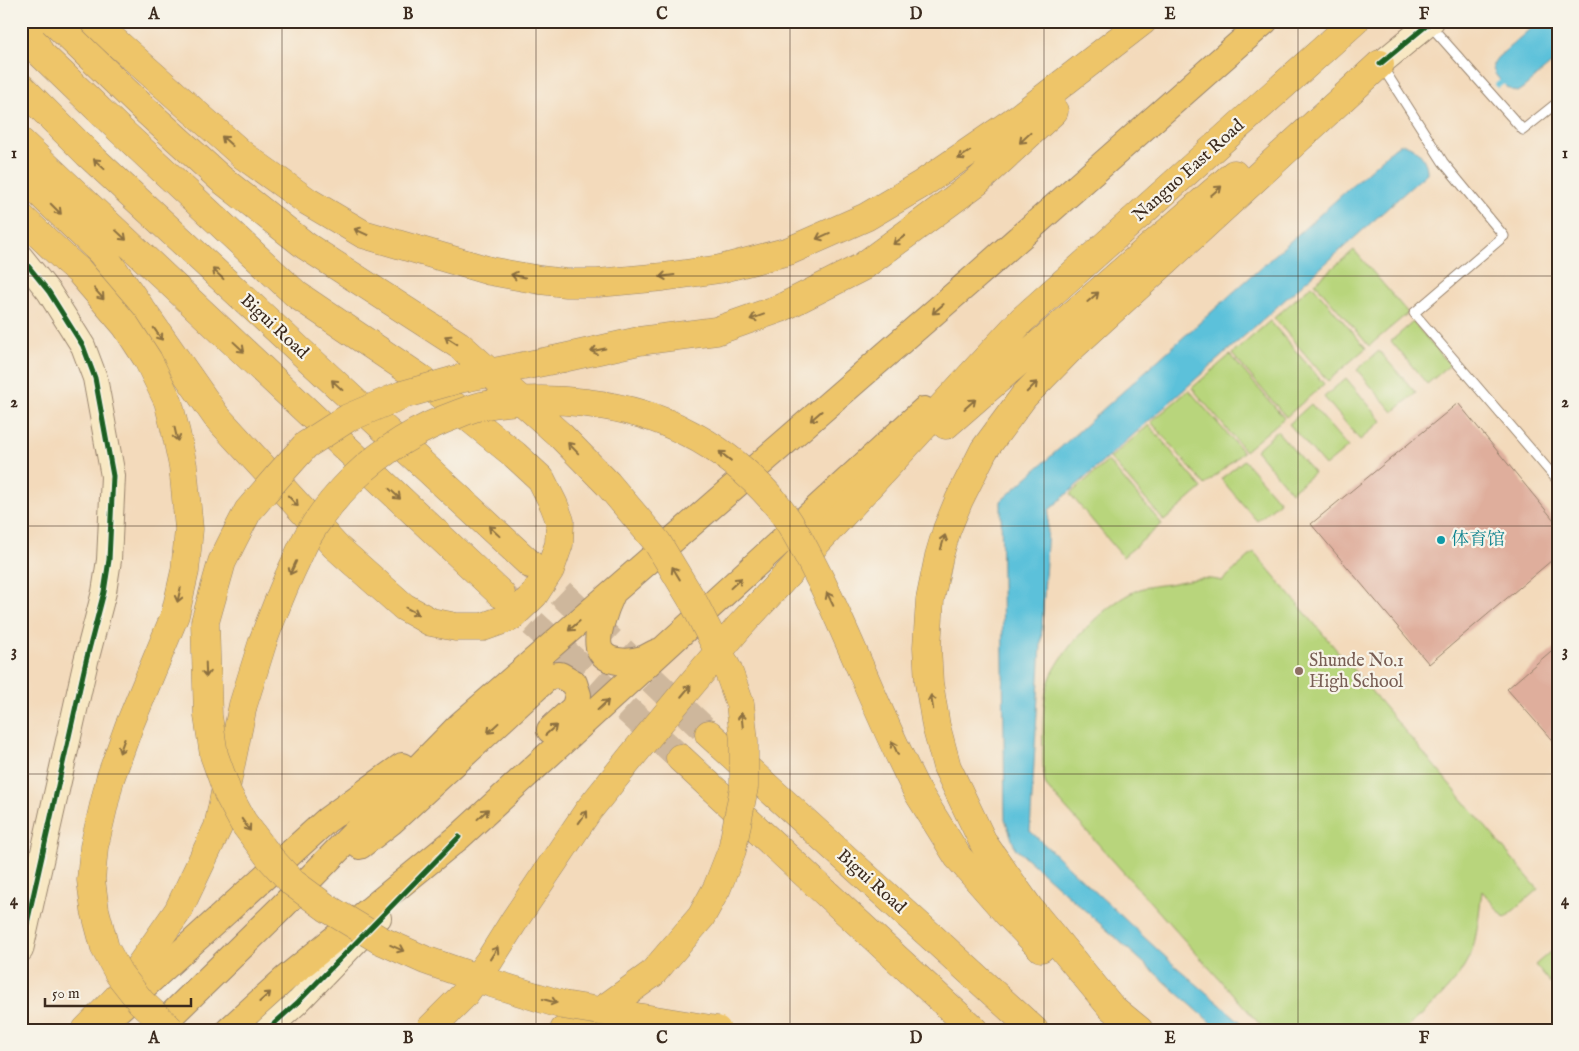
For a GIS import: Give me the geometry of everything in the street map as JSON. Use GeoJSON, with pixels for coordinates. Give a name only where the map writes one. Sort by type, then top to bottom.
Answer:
{"type":"FeatureCollection","features":[{"type":"Feature","properties":{"kind":"highway"},"geometry":{"type":"LineString","coordinates":[[21,175],[102,253],[216,416],[335,546],[404,607],[431,622],[456,628],[482,627],[511,617],[534,595],[550,570],[559,544],[560,521],[540,479],[515,455],[420,378],[297,295],[40,53],[25,21]]}},
{"type":"Feature","properties":{"kind":"highway"},"geometry":{"type":"LineString","coordinates":[[53,21],[142,107],[221,179],[306,246],[459,345],[560,436],[608,484],[657,542],[694,603],[728,670],[740,704],[744,741],[744,786],[732,850],[717,888],[702,917],[652,974],[605,1008],[564,1030]]}},
{"type":"Feature","properties":{"kind":"highway"},"geometry":{"type":"LineString","coordinates":[[92,21],[244,156],[307,201],[363,234],[490,271],[566,283],[598,283],[720,269],[789,251],[866,217],[922,184],[1018,118],[1143,21]]}},
{"type":"Feature","properties":{"kind":"highway"},"geometry":{"type":"LineString","coordinates":[[717,1030],[563,1005],[491,984],[425,960],[380,940],[327,908],[293,883],[270,858],[243,822],[228,794],[214,755],[208,716],[205,622],[222,562],[248,511],[279,475],[306,446],[348,418],[402,395],[459,379],[639,341],[716,331],[781,308],[862,267],[977,182],[1150,21]]}},
{"type":"Feature","properties":{"kind":"highway","name":"Nanguo East Road"},"geometry":{"type":"LineString","coordinates":[[841,517],[1022,320],[1355,21]]}},
{"type":"Feature","properties":{"kind":"highway"},"geometry":{"type":"LineString","coordinates":[[1111,1007],[1030,909],[984,844],[948,767],[936,726],[929,683],[927,647],[930,600],[939,556],[947,529],[959,500],[984,450],[1024,396],[1070,350],[1380,64]]}},
{"type":"Feature","properties":{"kind":"highway"},"geometry":{"type":"LineString","coordinates":[[429,1030],[464,995],[489,961],[520,910],[588,811],[640,745],[739,627],[841,517],[1328,93],[1380,64]]}},
{"type":"Feature","properties":{"kind":"highway","name":"Bigui Road"},"geometry":{"type":"LineString","coordinates":[[21,86],[88,154],[530,564]]}},
{"type":"Feature","properties":{"kind":"highway"},"geometry":{"type":"LineString","coordinates":[[21,142],[501,594]]}},
{"type":"Feature","properties":{"kind":"highway"},"geometry":{"type":"LineString","coordinates":[[21,217],[79,271],[126,326],[148,360],[168,401],[183,466],[189,529],[185,571],[175,615],[129,726],[110,779],[94,847],[91,880],[95,910],[105,948],[119,974],[141,1002],[171,1030]]}},
{"type":"Feature","properties":{"kind":"highway"},"geometry":{"type":"LineString","coordinates":[[86,1030],[118,997],[178,911],[218,827],[243,705],[263,640],[308,536],[328,507],[352,480],[376,458],[438,421],[480,406],[530,400],[578,401],[624,410],[660,420],[688,432],[719,451],[752,477],[775,502],[795,531],[876,701],[895,749],[917,791],[958,857],[1008,914],[1045,952],[1139,1030]]}},
{"type":"Feature","properties":{"kind":"highway","name":"Bigui Road"},"geometry":{"type":"LineString","coordinates":[[709,734],[1034,1030]]}},
{"type":"Feature","properties":{"kind":"highway"},"geometry":{"type":"LineString","coordinates":[[680,758],[974,1030]]}},
{"type":"Feature","properties":{"kind":"main road"},"geometry":{"type":"LineString","coordinates":[[156,1030],[279,910],[460,724],[975,277],[1265,21]]}},
{"type":"Feature","properties":{"kind":"main road"},"geometry":{"type":"LineString","coordinates":[[285,979],[459,837],[1022,320]]}},
{"type":"Feature","properties":{"kind":"main road"},"geometry":{"type":"LineString","coordinates":[[614,591],[605,609],[599,635],[599,649],[605,656],[622,662],[642,659],[664,649]]}},
{"type":"Feature","properties":{"kind":"main road"},"geometry":{"type":"LineString","coordinates":[[229,1030],[436,834],[575,707],[578,695],[574,684],[560,675],[549,676],[391,822],[279,910]]}},
{"type":"Feature","properties":{"kind":"main road"},"geometry":{"type":"LineString","coordinates":[[96,1030],[327,820],[460,724]]}},
{"type":"Feature","properties":{"kind":"street"},"geometry":{"type":"LineString","coordinates":[[1380,64],[1430,22]]}},
{"type":"Feature","properties":{"kind":"street"},"geometry":{"type":"LineString","coordinates":[[21,257],[50,292],[82,346],[95,378],[112,476],[109,560],[104,592],[86,661],[21,950]]}},
{"type":"Feature","properties":{"kind":"street"},"geometry":{"type":"LineString","coordinates":[[267,1030],[298,1002],[459,837]]}},
{"type":"Feature","properties":{"kind":"lane"},"geometry":{"type":"LineString","coordinates":[[1430,22],[1523,130],[1558,102]]}},
{"type":"Feature","properties":{"kind":"lane"},"geometry":{"type":"LineString","coordinates":[[1380,64],[1444,162],[1504,236],[1414,313],[1558,481]]}},
{"type":"Feature","properties":{"kind":"green space"},"geometry":{"type":"Polygon","coordinates":[[[1354,250],[1408,313],[1369,346],[1315,283],[1354,250]]]}},
{"type":"Feature","properties":{"kind":"green space"},"geometry":{"type":"Polygon","coordinates":[[[1312,285],[1366,348],[1328,381],[1274,318],[1312,285]]]}},
{"type":"Feature","properties":{"kind":"green space"},"geometry":{"type":"Polygon","coordinates":[[[1270,321],[1324,384],[1286,417],[1232,354],[1270,321]]]}},
{"type":"Feature","properties":{"kind":"green space"},"geometry":{"type":"Polygon","coordinates":[[[1413,322],[1450,365],[1427,384],[1391,341],[1413,322]]]}},
{"type":"Feature","properties":{"kind":"green space"},"geometry":{"type":"Polygon","coordinates":[[[1379,351],[1416,393],[1393,412],[1357,370],[1379,351]]]}},
{"type":"Feature","properties":{"kind":"green space"},"geometry":{"type":"Polygon","coordinates":[[[1230,355],[1284,418],[1245,451],[1192,388],[1230,355]]]}},
{"type":"Feature","properties":{"kind":"green space"},"geometry":{"type":"Polygon","coordinates":[[[1346,378],[1382,421],[1360,440],[1324,397],[1346,378]]]}},
{"type":"Feature","properties":{"kind":"green space"},"geometry":{"type":"Polygon","coordinates":[[[1189,390],[1243,452],[1205,485],[1151,422],[1189,390]]]}},
{"type":"Feature","properties":{"kind":"green space"},"geometry":{"type":"Polygon","coordinates":[[[1311,404],[1348,447],[1325,466],[1289,424],[1311,404]]]}},
{"type":"Feature","properties":{"kind":"green space"},"geometry":{"type":"Polygon","coordinates":[[[1149,425],[1202,488],[1164,521],[1110,458],[1149,425]]]}},
{"type":"Feature","properties":{"kind":"green space"},"geometry":{"type":"Polygon","coordinates":[[[1277,431],[1314,473],[1291,492],[1256,450],[1277,431]]]}},
{"type":"Feature","properties":{"kind":"green space"},"geometry":{"type":"Polygon","coordinates":[[[1244,460],[1280,502],[1257,521],[1221,479],[1244,460]]]}},
{"type":"Feature","properties":{"kind":"green space"},"geometry":{"type":"Polygon","coordinates":[[[1108,461],[1162,524],[1123,557],[1070,494],[1108,461]]]}},
{"type":"Feature","properties":{"kind":"green space"},"geometry":{"type":"Polygon","coordinates":[[[1254,552],[1538,889],[1505,918],[1482,891],[1475,940],[1464,967],[1441,996],[1404,1030],[1265,1030],[1046,786],[1043,758],[1047,687],[1061,658],[1086,628],[1115,603],[1129,594],[1143,588],[1190,580],[1209,579],[1222,581],[1254,552]]]}},
{"type":"Feature","properties":{"kind":"green space"},"geometry":{"type":"Polygon","coordinates":[[[1558,945],[1558,992],[1535,965],[1558,945]]]}},
{"type":"Feature","properties":{"kind":"water"},"geometry":{"type":"Polygon","coordinates":[[[1539,21],[1558,21],[1558,58],[1523,88],[1517,92],[1514,91],[1498,77],[1493,69],[1493,64],[1497,58],[1539,21]]]}},
{"type":"Feature","properties":{"kind":"water"},"geometry":{"type":"Polygon","coordinates":[[[1400,144],[1415,149],[1419,153],[1427,168],[1427,173],[1049,510],[1030,831],[1173,964],[1250,1030],[1219,1030],[1015,848],[1005,819],[1001,501],[1400,144]]]}},
{"type":"Feature","properties":{"kind":"building","name":"体育馆"},"geometry":{"type":"Polygon","coordinates":[[[1458,403],[1558,525],[1558,555],[1429,664],[1311,524],[1458,403]]]}},
{"type":"Feature","properties":{"kind":"building"},"geometry":{"type":"Polygon","coordinates":[[[1558,645],[1558,747],[1507,689],[1558,645]]]}},
{"type":"Feature","properties":{"kind":"waterway"},"geometry":{"type":"LineString","coordinates":[[1498,85],[1507,78]]}},
{"type":"Feature","properties":{"kind":"tunnel"},"geometry":{"type":"LineString","coordinates":[[530,564],[709,734]]}},
{"type":"Feature","properties":{"kind":"tunnel"},"geometry":{"type":"LineString","coordinates":[[502,595],[680,758]]}},
{"type":"Feature","properties":{"kind":"cycle path"},"geometry":{"type":"LineString","coordinates":[[1380,64],[1432,21]]}},
{"type":"Feature","properties":{"kind":"cycle path"},"geometry":{"type":"LineString","coordinates":[[21,257],[49,292],[83,346],[95,378],[113,476],[109,560],[104,592],[86,661],[21,950]]}},
{"type":"Feature","properties":{"kind":"cycle path"},"geometry":{"type":"LineString","coordinates":[[267,1030],[298,1002],[459,837]]}},
{"type":"Feature","properties":{"kind":"place","name":"体育馆"},"geometry":{"type":"Point","coordinates":[1441,540]}},
{"type":"Feature","properties":{"kind":"place","name":"Shunde No.1 High School"},"geometry":{"type":"Point","coordinates":[1299,671]}}]}
